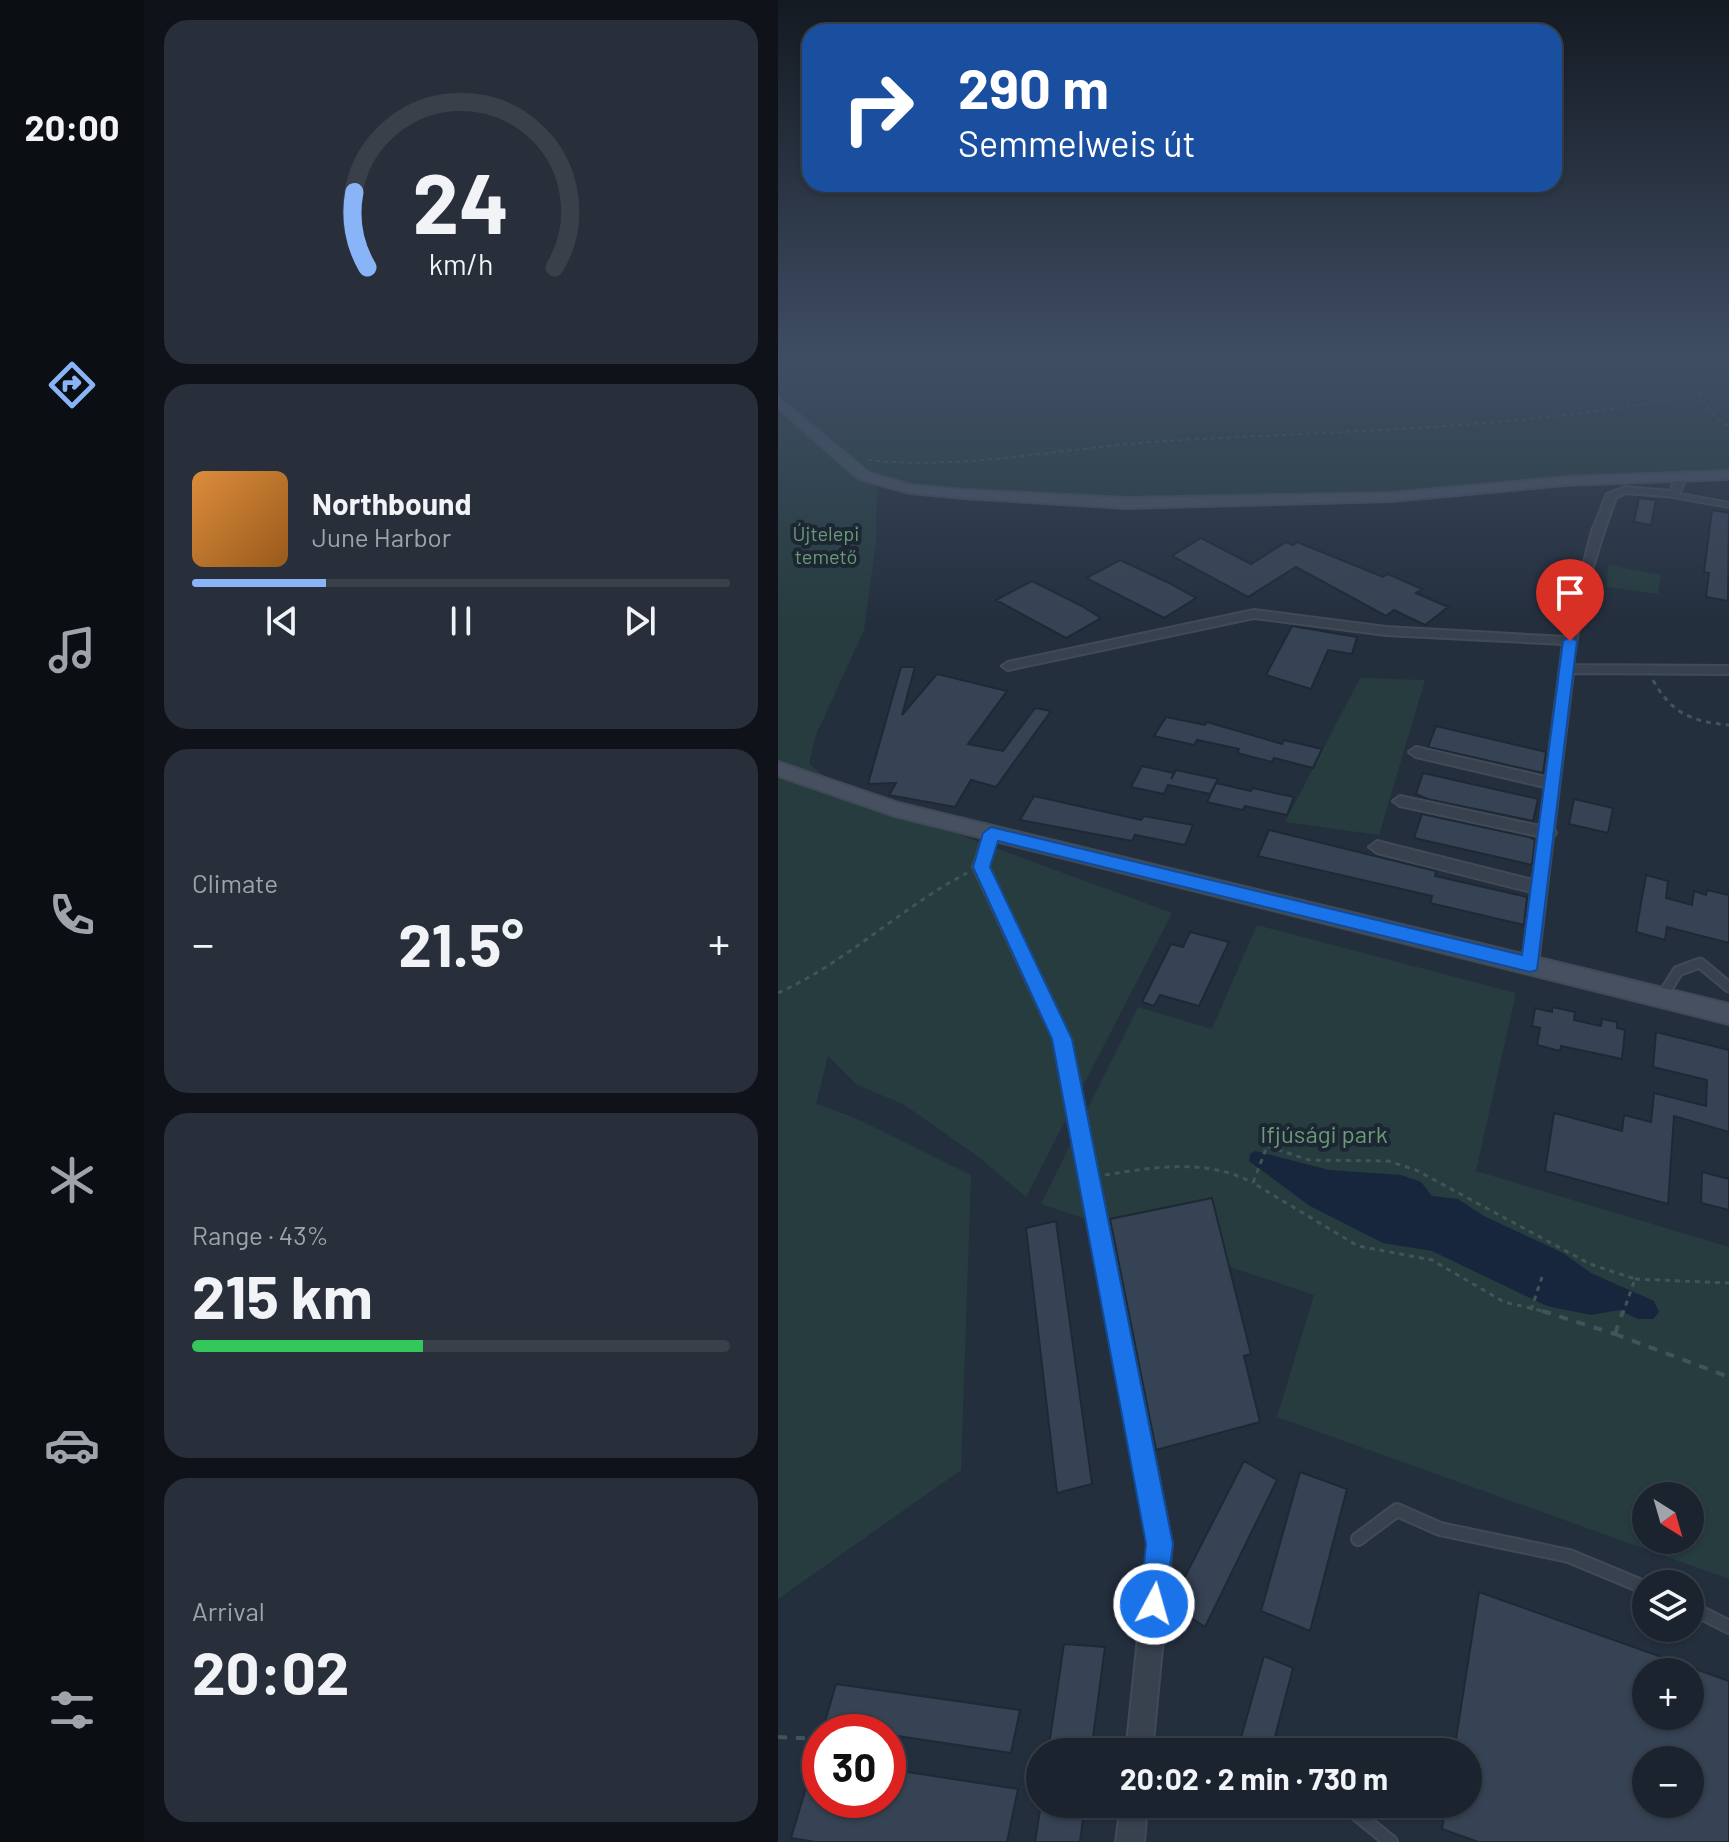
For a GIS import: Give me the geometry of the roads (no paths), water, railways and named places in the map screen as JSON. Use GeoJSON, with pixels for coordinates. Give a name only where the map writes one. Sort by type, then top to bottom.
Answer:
{"type":"FeatureCollection","features":[{"type":"Feature","properties":{"kind":"main road"},"geometry":{"type":"LineString","coordinates":[[829,447],[864,476],[910,489],[1126,503],[1414,496],[1566,481],[1729,475]]}},
{"type":"Feature","properties":{"kind":"main road"},"geometry":{"type":"LineString","coordinates":[[778,769],[895,809],[1729,1014]]}},
{"type":"Feature","properties":{"kind":"street"},"geometry":{"type":"LineString","coordinates":[[1530,964],[1549,833],[1570,641],[1598,531],[1611,496],[1625,490],[1674,495],[1682,475]]}},
{"type":"Feature","properties":{"kind":"street"},"geometry":{"type":"LineString","coordinates":[[1008,666],[1254,614],[1386,631],[1570,641]]}},
{"type":"Feature","properties":{"kind":"street"},"geometry":{"type":"LineString","coordinates":[[1569,669],[1729,670]]}},
{"type":"Feature","properties":{"kind":"street"},"geometry":{"type":"LineString","coordinates":[[1416,752],[1554,784]]}},
{"type":"Feature","properties":{"kind":"street"},"geometry":{"type":"LineString","coordinates":[[1400,801],[1549,833]]}},
{"type":"Feature","properties":{"kind":"street"},"geometry":{"type":"LineString","coordinates":[[991,833],[981,867],[1062,1039],[1160,1544],[1140,1738]]}},
{"type":"Feature","properties":{"kind":"street"},"geometry":{"type":"LineString","coordinates":[[1377,847],[1540,888]]}},
{"type":"Feature","properties":{"kind":"street"},"geometry":{"type":"LineString","coordinates":[[1130,1842],[1133,1818]]}},
{"type":"Feature","properties":{"kind":"lane"},"geometry":{"type":"LineString","coordinates":[[1674,495],[1729,505]]}},
{"type":"Feature","properties":{"kind":"lane"},"geometry":{"type":"LineString","coordinates":[[1661,997],[1678,971],[1700,963],[1726,981],[1729,987]]}},
{"type":"Feature","properties":{"kind":"lane"},"geometry":{"type":"LineString","coordinates":[[1358,1539],[1397,1510],[1440,1529],[1569,1556],[1632,1582]]}},
{"type":"Feature","properties":{"kind":"lane"},"geometry":{"type":"LineString","coordinates":[[1704,1614],[1729,1627]]}},
{"type":"Feature","properties":{"kind":"lane"},"geometry":{"type":"LineString","coordinates":[[1361,1818],[1391,1842]]}},
{"type":"Feature","properties":{"kind":"water"},"geometry":{"type":"Polygon","coordinates":[[[1255,1151],[1329,1170],[1401,1175],[1421,1182],[1432,1196],[1458,1199],[1484,1216],[1563,1253],[1591,1273],[1654,1301],[1659,1312],[1653,1319],[1638,1319],[1619,1310],[1591,1315],[1547,1306],[1432,1251],[1383,1243],[1310,1206],[1249,1161],[1250,1154],[1255,1151]]]}},
{"type":"Feature","properties":{"kind":"park label","name":"Újtelepi temető"},"geometry":{"type":"Point","coordinates":[826,546]}},
{"type":"Feature","properties":{"kind":"park label","name":"Ifjúsági park"},"geometry":{"type":"Point","coordinates":[1324,1135]}}]}
